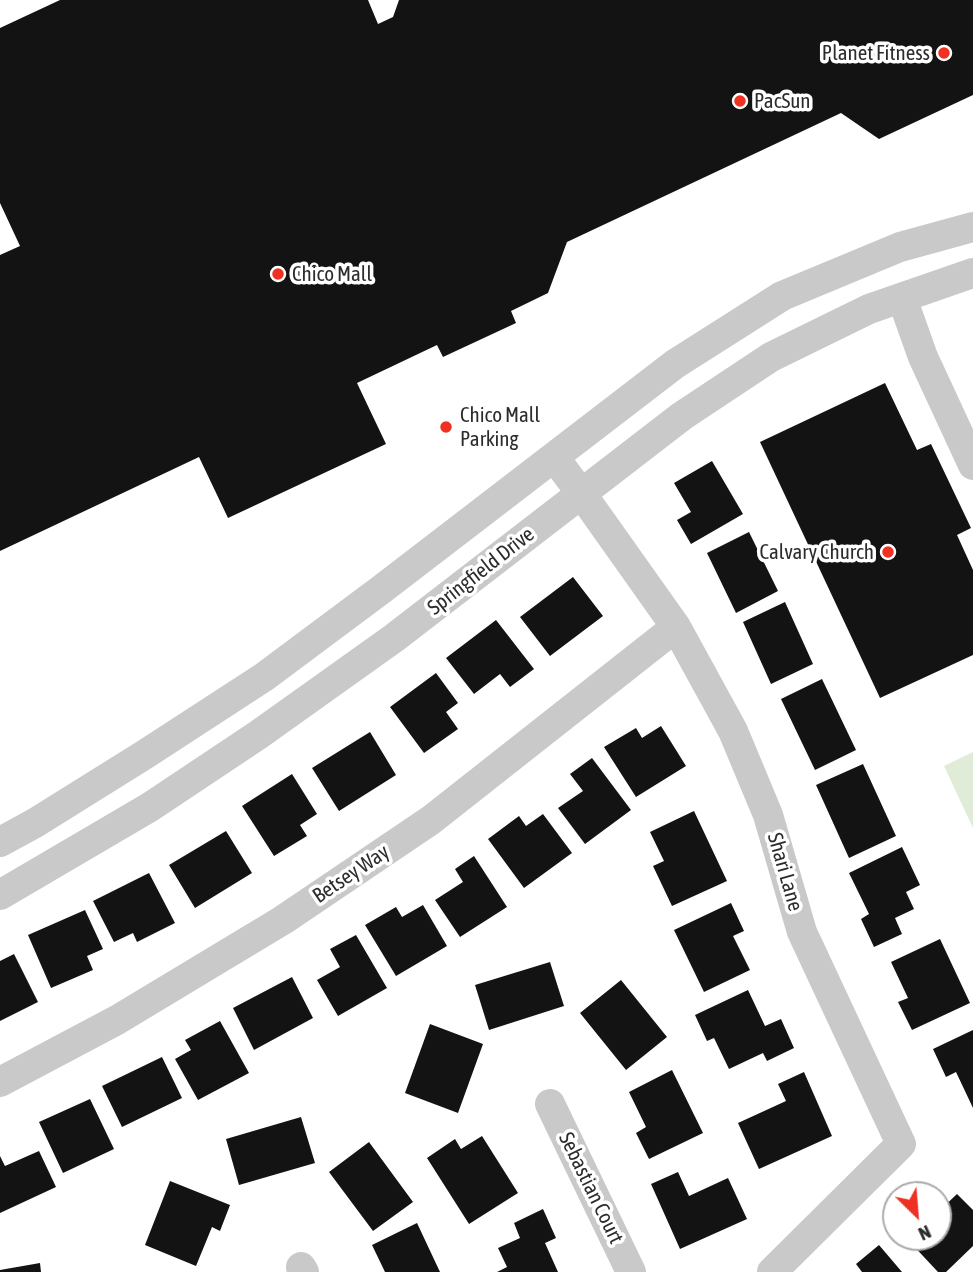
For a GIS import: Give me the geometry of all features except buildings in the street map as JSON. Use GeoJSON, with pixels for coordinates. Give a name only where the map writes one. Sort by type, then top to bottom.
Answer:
{"type":"FeatureCollection","features":[{"type":"Feature","properties":{"kind":"street"},"geometry":{"type":"LineString","coordinates":[[0,842],[144,755],[264,677],[675,364],[782,296],[900,247],[973,227]]}},
{"type":"Feature","properties":{"kind":"street","name":"Springfield Drive"},"geometry":{"type":"LineString","coordinates":[[0,895],[150,807],[258,735],[394,638],[682,416],[771,357],[869,309],[973,273]]}},
{"type":"Feature","properties":{"kind":"street"},"geometry":{"type":"LineString","coordinates":[[902,298],[923,357],[973,465]]}},
{"type":"Feature","properties":{"kind":"street","name":"Shari Lane"},"geometry":{"type":"LineString","coordinates":[[554,457],[676,628],[733,732],[768,815],[802,932],[901,1144],[772,1272]]}},
{"type":"Feature","properties":{"kind":"street","name":"Betsey Way"},"geometry":{"type":"LineString","coordinates":[[0,1082],[117,1020],[283,920],[431,820],[676,628]]}},
{"type":"Feature","properties":{"kind":"street","name":"Sebastian Court"},"geometry":{"type":"LineString","coordinates":[[550,1104],[631,1272]]}},
{"type":"Feature","properties":{"kind":"green space"},"geometry":{"type":"Polygon","coordinates":[[[973,752],[973,828],[944,766],[973,752]]]}},
{"type":"Feature","properties":{"kind":"place","name":"Planet Fitness"},"geometry":{"type":"Point","coordinates":[944,53]}},
{"type":"Feature","properties":{"kind":"place","name":"PacSun"},"geometry":{"type":"Point","coordinates":[740,101]}},
{"type":"Feature","properties":{"kind":"place","name":"Chico Mall"},"geometry":{"type":"Point","coordinates":[278,274]}},
{"type":"Feature","properties":{"kind":"place","name":"Chico Mall Parking"},"geometry":{"type":"Point","coordinates":[446,427]}},
{"type":"Feature","properties":{"kind":"place","name":"Calvary Church"},"geometry":{"type":"Point","coordinates":[888,552]}}]}
